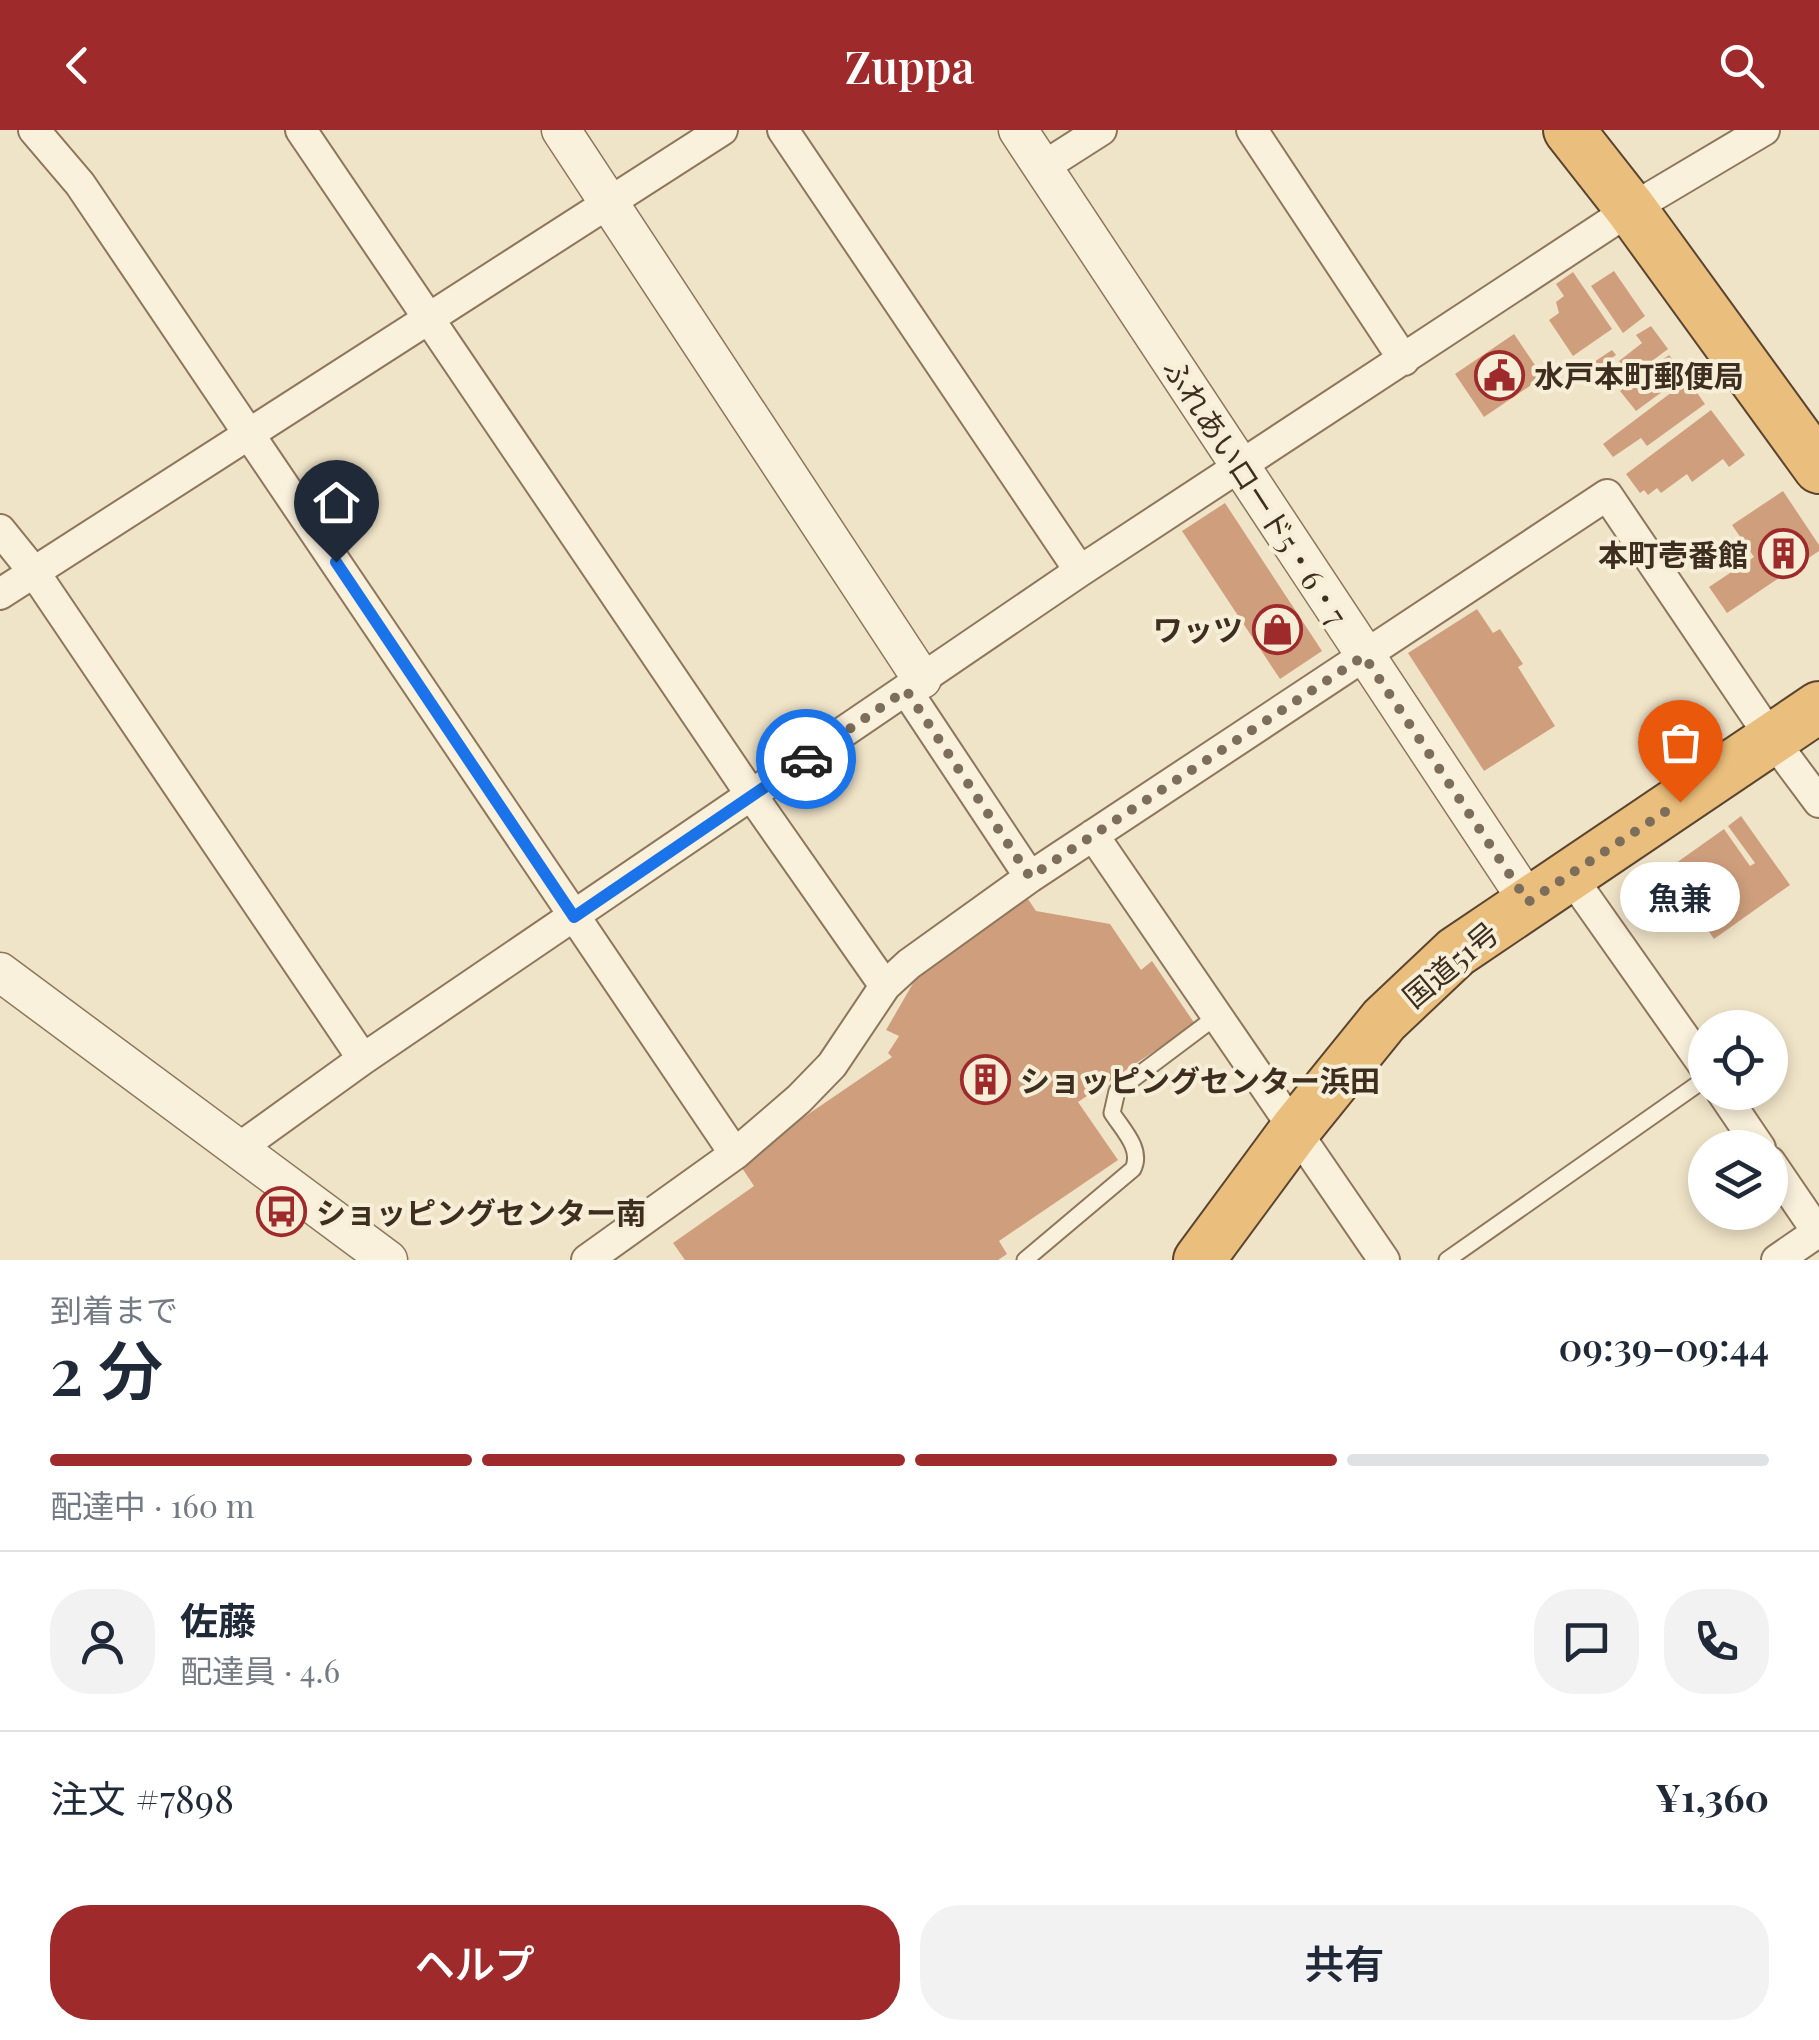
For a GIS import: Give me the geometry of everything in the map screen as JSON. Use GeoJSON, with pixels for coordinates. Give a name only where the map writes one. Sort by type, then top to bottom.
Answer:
{"type":"FeatureCollection","features":[{"type":"Feature","properties":{"kind":"highway"},"geometry":{"type":"LineString","coordinates":[[1569,130],[1819,468]]}},
{"type":"Feature","properties":{"kind":"highway","name":"国道51号"},"geometry":{"type":"LineString","coordinates":[[1199,1260],[1384,1020],[1456,952],[1819,707]]}},
{"type":"Feature","properties":{"kind":"street"},"geometry":{"type":"LineString","coordinates":[[34,130],[80,184],[735,1154]]}},
{"type":"Feature","properties":{"kind":"street"},"geometry":{"type":"LineString","coordinates":[[301,130],[885,986]]}},
{"type":"Feature","properties":{"kind":"street"},"geometry":{"type":"LineString","coordinates":[[561,130],[914,684],[1030,877]]}},
{"type":"Feature","properties":{"kind":"street"},"geometry":{"type":"LineString","coordinates":[[0,594],[722,130]]}},
{"type":"Feature","properties":{"kind":"street"},"geometry":{"type":"LineString","coordinates":[[783,130],[1080,571]]}},
{"type":"Feature","properties":{"kind":"street","name":"ふれあいロード5・6・7"},"geometry":{"type":"LineString","coordinates":[[1018,130],[1528,902]]}},
{"type":"Feature","properties":{"kind":"street"},"geometry":{"type":"LineString","coordinates":[[1043,168],[1101,130]]}},
{"type":"Feature","properties":{"kind":"street"},"geometry":{"type":"LineString","coordinates":[[1252,130],[1404,360]]}},
{"type":"Feature","properties":{"kind":"street"},"geometry":{"type":"LineString","coordinates":[[238,1150],[363,1059],[1080,571],[1404,360],[1732,138],[1764,130]]}},
{"type":"Feature","properties":{"kind":"street"},"geometry":{"type":"LineString","coordinates":[[587,1260],[735,1154],[786,1112],[832,1064],[885,986],[1030,877],[1606,495],[1819,802]]}},
{"type":"Feature","properties":{"kind":"street"},"geometry":{"type":"LineString","coordinates":[[0,530],[34,572],[363,1059]]}},
{"type":"Feature","properties":{"kind":"street"},"geometry":{"type":"LineString","coordinates":[[1093,834],[1384,1260]]}},
{"type":"Feature","properties":{"kind":"street"},"geometry":{"type":"LineString","coordinates":[[1569,874],[1688,1043]]}},
{"type":"Feature","properties":{"kind":"street"},"geometry":{"type":"LineString","coordinates":[[0,972],[388,1260]]}},
{"type":"Feature","properties":{"kind":"street"},"geometry":{"type":"LineString","coordinates":[[1777,1260],[1818,1232],[1788,1188]]}},
{"type":"Feature","properties":{"kind":"lane"},"geometry":{"type":"LineString","coordinates":[[1025,1260],[1133,1169],[1138,1160],[1112,1112],[1116,1091],[1217,1016]]}},
{"type":"Feature","properties":{"kind":"lane"},"geometry":{"type":"LineString","coordinates":[[1447,1260],[1688,1091]]}},
{"type":"Feature","properties":{"kind":"building"},"geometry":{"type":"Polygon","coordinates":[[[1614,271],[1645,316],[1623,333],[1591,286],[1614,271]]]}},
{"type":"Feature","properties":{"kind":"building"},"geometry":{"type":"Polygon","coordinates":[[[1573,272],[1612,329],[1573,356],[1549,320],[1559,313],[1556,302],[1564,296],[1556,284],[1573,272]]]}},
{"type":"Feature","properties":{"kind":"building"},"geometry":{"type":"Polygon","coordinates":[[[1651,326],[1668,349],[1632,376],[1619,361],[1642,343],[1636,335],[1651,326]]]}},
{"type":"Feature","properties":{"kind":"building"},"geometry":{"type":"Polygon","coordinates":[[[1514,334],[1543,377],[1484,417],[1455,374],[1514,334]]]}},
{"type":"Feature","properties":{"kind":"building"},"geometry":{"type":"Polygon","coordinates":[[[1612,350],[1616,355],[1605,363],[1616,378],[1608,383],[1594,362],[1612,350]]]}},
{"type":"Feature","properties":{"kind":"building"},"geometry":{"type":"Polygon","coordinates":[[[1669,355],[1685,375],[1636,411],[1620,391],[1669,355]]]}},
{"type":"Feature","properties":{"kind":"building"},"geometry":{"type":"Polygon","coordinates":[[[1688,380],[1705,404],[1647,446],[1641,438],[1613,457],[1603,444],[1688,380]]]}},
{"type":"Feature","properties":{"kind":"building"},"geometry":{"type":"Polygon","coordinates":[[[1711,410],[1745,455],[1729,467],[1723,459],[1692,482],[1687,474],[1661,493],[1657,488],[1648,495],[1644,490],[1640,493],[1626,474],[1711,410]]]}},
{"type":"Feature","properties":{"kind":"building","name":"本町壱番館"},"geometry":{"type":"Polygon","coordinates":[[[1783,491],[1819,545],[1819,551],[1727,613],[1709,587],[1754,557],[1732,525],[1783,491]]]}},
{"type":"Feature","properties":{"kind":"building"},"geometry":{"type":"Polygon","coordinates":[[[1225,503],[1322,651],[1280,679],[1182,531],[1225,503]]]}},
{"type":"Feature","properties":{"kind":"building"},"geometry":{"type":"Polygon","coordinates":[[[1477,609],[1493,633],[1500,629],[1523,664],[1518,667],[1555,726],[1484,771],[1408,653],[1477,609]]]}},
{"type":"Feature","properties":{"kind":"building"},"geometry":{"type":"Polygon","coordinates":[[[1741,816],[1790,885],[1714,939],[1684,896],[1662,911],[1655,901],[1642,910],[1631,895],[1724,829],[1750,866],[1755,863],[1728,826],[1741,816]]]}},
{"type":"Feature","properties":{"kind":"building","name":"ショッピングセンター浜田"},"geometry":{"type":"Polygon","coordinates":[[[1028,899],[1036,911],[1110,924],[1141,970],[1152,961],[1195,1024],[1078,1102],[1118,1160],[999,1241],[1007,1254],[998,1260],[685,1260],[673,1243],[754,1186],[742,1168],[785,1130],[892,1057],[888,1053],[899,1036],[886,1030],[919,973],[1028,899]]]}},
{"type":"Feature","properties":{"kind":"way so far"},"geometry":{"type":"LineString","coordinates":[[806,759],[906,690],[1030,877],[1364,656],[1528,902],[1680,802]]}},
{"type":"Feature","properties":{"kind":"place","name":"水戸本町郵便局"},"geometry":{"type":"Point","coordinates":[1499,375]}},
{"type":"Feature","properties":{"kind":"place","name":"本町壱番館"},"geometry":{"type":"Point","coordinates":[1783,554]}},
{"type":"Feature","properties":{"kind":"place","name":"ワッツ"},"geometry":{"type":"Point","coordinates":[1278,629]}},
{"type":"Feature","properties":{"kind":"place","name":"魚兼"},"geometry":{"type":"Point","coordinates":[1680,802]}},
{"type":"Feature","properties":{"kind":"place","name":"ショッピングセンター浜田"},"geometry":{"type":"Point","coordinates":[985,1080]}},
{"type":"Feature","properties":{"kind":"place","name":"ショッピングセンター南"},"geometry":{"type":"Point","coordinates":[281,1212]}},
{"type":"Feature","properties":{"kind":"route"},"geometry":{"type":"LineString","coordinates":[[336,562],[574,917],[806,759]]}}]}
